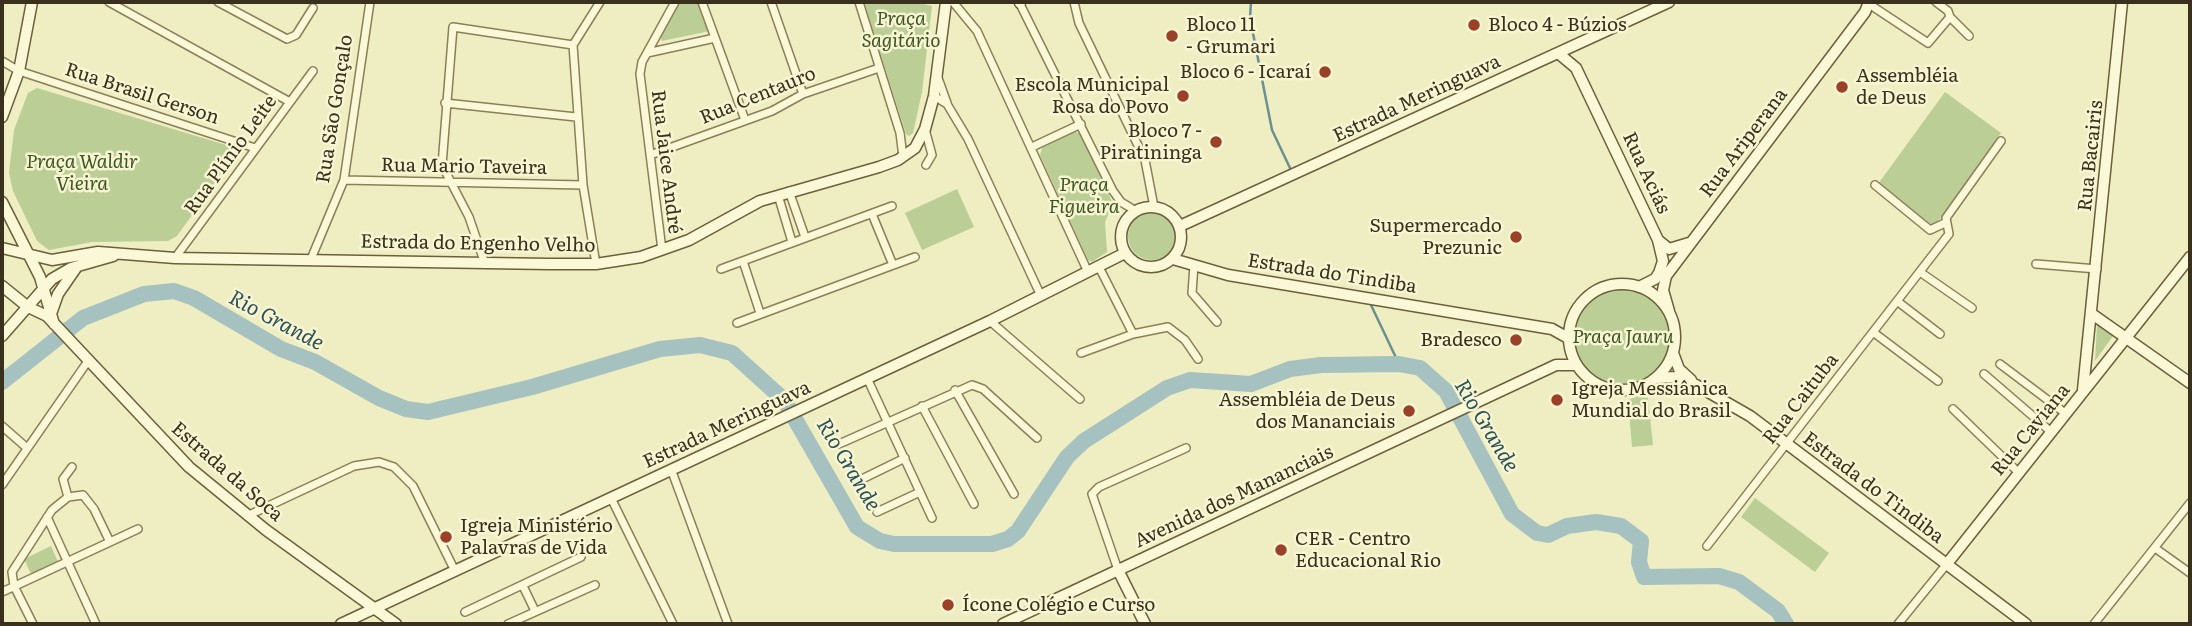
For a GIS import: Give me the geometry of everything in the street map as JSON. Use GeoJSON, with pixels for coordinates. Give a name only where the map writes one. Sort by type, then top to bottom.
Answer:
{"type":"FeatureCollection","features":[{"type":"Feature","properties":{"kind":"street"},"geometry":{"type":"LineString","coordinates":[[2,117],[19,71],[32,2]]}},
{"type":"Feature","properties":{"kind":"street"},"geometry":{"type":"LineString","coordinates":[[109,2],[290,102]]}},
{"type":"Feature","properties":{"kind":"street"},"geometry":{"type":"LineString","coordinates":[[218,2],[287,39],[296,35],[313,8]]}},
{"type":"Feature","properties":{"kind":"street","name":"Rua São Gonçalo"},"geometry":{"type":"LineString","coordinates":[[311,259],[344,180],[370,2]]}},
{"type":"Feature","properties":{"kind":"street"},"geometry":{"type":"LineString","coordinates":[[596,264],[583,186],[576,117],[573,45],[600,2]]}},
{"type":"Feature","properties":{"kind":"street","name":"Rua Jaice André"},"geometry":{"type":"LineString","coordinates":[[662,250],[640,90],[642,62],[675,2]]}},
{"type":"Feature","properties":{"kind":"street"},"geometry":{"type":"LineString","coordinates":[[702,2],[745,120]]}},
{"type":"Feature","properties":{"kind":"street"},"geometry":{"type":"LineString","coordinates":[[771,2],[803,94]]}},
{"type":"Feature","properties":{"kind":"street"},"geometry":{"type":"LineString","coordinates":[[859,2],[900,133],[903,157]]}},
{"type":"Feature","properties":{"kind":"street","name":"Estrada do Engenho Velho"},"geometry":{"type":"LineString","coordinates":[[2,248],[30,257],[52,260],[98,252],[175,258],[596,264],[662,250],[689,240],[742,209],[784,193],[878,167],[903,157],[915,148],[925,129],[934,96],[946,2]]}},
{"type":"Feature","properties":{"kind":"street"},"geometry":{"type":"LineString","coordinates":[[953,2],[977,31],[1088,272]]}},
{"type":"Feature","properties":{"kind":"street"},"geometry":{"type":"LineString","coordinates":[[1020,2],[1116,197],[1136,211]]}},
{"type":"Feature","properties":{"kind":"street"},"geometry":{"type":"LineString","coordinates":[[1074,2],[1079,23],[1142,150],[1154,207]]}},
{"type":"Feature","properties":{"kind":"street","name":"Estrada Meringuava"},"geometry":{"type":"LineString","coordinates":[[1180,226],[1669,2]]}},
{"type":"Feature","properties":{"kind":"street"},"geometry":{"type":"LineString","coordinates":[[1936,2],[1948,11],[1950,18],[1969,36]]}},
{"type":"Feature","properties":{"kind":"street","name":"Rua Bacairis"},"geometry":{"type":"LineString","coordinates":[[2083,393],[2122,2]]}},
{"type":"Feature","properties":{"kind":"street"},"geometry":{"type":"LineString","coordinates":[[1869,3],[1927,43],[1950,18]]}},
{"type":"Feature","properties":{"kind":"street","name":"Rua Ariperana"},"geometry":{"type":"LineString","coordinates":[[1668,310],[1664,283],[1690,243],[1869,3]]}},
{"type":"Feature","properties":{"kind":"street"},"geometry":{"type":"LineString","coordinates":[[484,261],[454,184],[442,165],[453,27],[573,45]]}},
{"type":"Feature","properties":{"kind":"street"},"geometry":{"type":"LineString","coordinates":[[648,53],[715,38]]}},
{"type":"Feature","properties":{"kind":"street"},"geometry":{"type":"LineString","coordinates":[[1576,68],[1579,44]]}},
{"type":"Feature","properties":{"kind":"street","name":"Rua Aciás"},"geometry":{"type":"LineString","coordinates":[[1558,53],[1576,68],[1658,240],[1663,261],[1660,273],[1655,279],[1639,286]]}},
{"type":"Feature","properties":{"kind":"street","name":"Rua Brasil Gerson"},"geometry":{"type":"LineString","coordinates":[[2,61],[19,71],[256,148]]}},
{"type":"Feature","properties":{"kind":"street","name":"Rua Centauro"},"geometry":{"type":"LineString","coordinates":[[650,155],[772,111],[803,94],[879,68]]}},
{"type":"Feature","properties":{"kind":"street","name":"Rua Plínio Leite"},"geometry":{"type":"LineString","coordinates":[[175,258],[313,71]]}},
{"type":"Feature","properties":{"kind":"street"},"geometry":{"type":"LineString","coordinates":[[937,75],[947,104],[968,139],[1041,296]]}},
{"type":"Feature","properties":{"kind":"street"},"geometry":{"type":"LineString","coordinates":[[934,96],[947,104]]}},
{"type":"Feature","properties":{"kind":"street"},"geometry":{"type":"LineString","coordinates":[[445,103],[576,117]]}},
{"type":"Feature","properties":{"kind":"street"},"geometry":{"type":"LineString","coordinates":[[1032,147],[1081,124]]}},
{"type":"Feature","properties":{"kind":"street"},"geometry":{"type":"LineString","coordinates":[[925,129],[932,155],[926,165]]}},
{"type":"Feature","properties":{"kind":"street"},"geometry":{"type":"LineString","coordinates":[[900,133],[915,148]]}},
{"type":"Feature","properties":{"kind":"street","name":"Rua Caituba"},"geometry":{"type":"LineString","coordinates":[[1707,546],[1949,234],[1946,218],[2001,141]]}},
{"type":"Feature","properties":{"kind":"street","name":"Rua Mario Taveira"},"geometry":{"type":"LineString","coordinates":[[344,180],[583,186]]}},
{"type":"Feature","properties":{"kind":"street"},"geometry":{"type":"LineString","coordinates":[[1875,184],[1930,230],[1945,223]]}},
{"type":"Feature","properties":{"kind":"street"},"geometry":{"type":"LineString","coordinates":[[784,193],[805,237]]}},
{"type":"Feature","properties":{"kind":"street"},"geometry":{"type":"LineString","coordinates":[[784,193],[792,242]]}},
{"type":"Feature","properties":{"kind":"street"},"geometry":{"type":"LineString","coordinates":[[2,202],[30,257],[57,327]]}},
{"type":"Feature","properties":{"kind":"street"},"geometry":{"type":"LineString","coordinates":[[721,269],[892,206]]}},
{"type":"Feature","properties":{"kind":"street"},"geometry":{"type":"LineString","coordinates":[[1154,207],[1165,210],[1180,226],[1180,249],[1172,259],[1153,268],[1142,266],[1125,253],[1121,242],[1122,229],[1136,211],[1154,207]]}},
{"type":"Feature","properties":{"kind":"street"},"geometry":{"type":"LineString","coordinates":[[872,214],[893,265]]}},
{"type":"Feature","properties":{"kind":"street"},"geometry":{"type":"LineString","coordinates":[[1658,240],[1669,248],[1690,243]]}},
{"type":"Feature","properties":{"kind":"street"},"geometry":{"type":"LineString","coordinates":[[1180,249],[1193,264],[1192,293],[1217,322]]}},
{"type":"Feature","properties":{"kind":"street","name":"Estrada Meringuava"},"geometry":{"type":"LineString","coordinates":[[341,624],[817,403],[1125,253]]}},
{"type":"Feature","properties":{"kind":"street","name":"Estrada do Engenho Velho"},"geometry":{"type":"LineString","coordinates":[[2,336],[43,287],[57,275],[119,254]]}},
{"type":"Feature","properties":{"kind":"street"},"geometry":{"type":"LineString","coordinates":[[737,323],[915,257]]}},
{"type":"Feature","properties":{"kind":"street","name":"Rua Caviana"},"geometry":{"type":"LineString","coordinates":[[1898,624],[2190,257]]}},
{"type":"Feature","properties":{"kind":"street","name":"Estrada do Tindiba"},"geometry":{"type":"LineString","coordinates":[[1172,259],[1228,275],[1552,329],[1569,342]]}},
{"type":"Feature","properties":{"kind":"street"},"geometry":{"type":"LineString","coordinates":[[743,261],[760,313]]}},
{"type":"Feature","properties":{"kind":"street"},"geometry":{"type":"LineString","coordinates":[[2036,264],[2097,269]]}},
{"type":"Feature","properties":{"kind":"street"},"geometry":{"type":"LineString","coordinates":[[52,311],[58,294],[78,266]]}},
{"type":"Feature","properties":{"kind":"street"},"geometry":{"type":"LineString","coordinates":[[1099,267],[1133,334]]}},
{"type":"Feature","properties":{"kind":"street"},"geometry":{"type":"LineString","coordinates":[[1920,272],[1972,308]]}},
{"type":"Feature","properties":{"kind":"street"},"geometry":{"type":"LineString","coordinates":[[1619,284],[1639,286],[1661,300],[1668,310],[1675,327],[1673,353],[1656,378],[1628,390],[1613,390],[1598,385],[1576,365],[1569,342],[1571,321],[1582,302],[1600,289],[1619,284]]}},
{"type":"Feature","properties":{"kind":"street","name":"Estrada da Soca"},"geometry":{"type":"LineString","coordinates":[[2,286],[28,307],[47,316],[180,458],[247,516],[396,624]]}},
{"type":"Feature","properties":{"kind":"street"},"geometry":{"type":"LineString","coordinates":[[1898,301],[1940,334]]}},
{"type":"Feature","properties":{"kind":"street"},"geometry":{"type":"LineString","coordinates":[[2092,314],[2190,383]]}},
{"type":"Feature","properties":{"kind":"street"},"geometry":{"type":"LineString","coordinates":[[990,321],[1080,400]]}},
{"type":"Feature","properties":{"kind":"street"},"geometry":{"type":"LineString","coordinates":[[1552,329],[1571,321]]}},
{"type":"Feature","properties":{"kind":"street"},"geometry":{"type":"LineString","coordinates":[[1081,353],[1133,334],[1168,327],[1177,331],[1198,359]]}},
{"type":"Feature","properties":{"kind":"street"},"geometry":{"type":"LineString","coordinates":[[1873,332],[1938,382]]}},
{"type":"Feature","properties":{"kind":"street","name":"Avenida dos Mananciais"},"geometry":{"type":"LineString","coordinates":[[1556,365],[1569,342]]}},
{"type":"Feature","properties":{"kind":"street","name":"Estrada do Tindiba"},"geometry":{"type":"LineString","coordinates":[[1673,353],[1679,369],[1696,385]]}},
{"type":"Feature","properties":{"kind":"street"},"geometry":{"type":"LineString","coordinates":[[2,485],[88,361]]}},
{"type":"Feature","properties":{"kind":"street"},"geometry":{"type":"LineString","coordinates":[[2000,364],[2066,413]]}},
{"type":"Feature","properties":{"kind":"street","name":"Avenida dos Mananciais"},"geometry":{"type":"LineString","coordinates":[[1003,624],[1556,365],[1576,365]]}},
{"type":"Feature","properties":{"kind":"street"},"geometry":{"type":"LineString","coordinates":[[1984,374],[2050,431]]}},
{"type":"Feature","properties":{"kind":"street","name":"Estrada do Tindiba"},"geometry":{"type":"LineString","coordinates":[[1656,378],[1676,377],[1696,385],[1750,416],[2026,624]]}},
{"type":"Feature","properties":{"kind":"street"},"geometry":{"type":"LineString","coordinates":[[867,378],[932,517]]}},
{"type":"Feature","properties":{"kind":"street"},"geometry":{"type":"LineString","coordinates":[[839,444],[967,386],[982,389],[1037,438]]}},
{"type":"Feature","properties":{"kind":"street"},"geometry":{"type":"LineString","coordinates":[[955,390],[1014,494]]}},
{"type":"Feature","properties":{"kind":"street"},"geometry":{"type":"LineString","coordinates":[[922,406],[974,504]]}},
{"type":"Feature","properties":{"kind":"street"},"geometry":{"type":"LineString","coordinates":[[1953,409],[2018,472]]}},
{"type":"Feature","properties":{"kind":"street"},"geometry":{"type":"LineString","coordinates":[[2,426],[27,448]]}},
{"type":"Feature","properties":{"kind":"street"},"geometry":{"type":"LineString","coordinates":[[1145,624],[1118,570],[1092,494],[1099,487],[1186,448]]}},
{"type":"Feature","properties":{"kind":"street"},"geometry":{"type":"LineString","coordinates":[[858,481],[905,458]]}},
{"type":"Feature","properties":{"kind":"street"},"geometry":{"type":"LineString","coordinates":[[247,516],[354,466],[379,462],[394,467],[413,486],[455,570]]}},
{"type":"Feature","properties":{"kind":"street"},"geometry":{"type":"LineString","coordinates":[[68,497],[63,480],[72,467]]}},
{"type":"Feature","properties":{"kind":"street"},"geometry":{"type":"LineString","coordinates":[[671,469],[728,624]]}},
{"type":"Feature","properties":{"kind":"street"},"geometry":{"type":"LineString","coordinates":[[877,512],[920,492]]}},
{"type":"Feature","properties":{"kind":"street"},"geometry":{"type":"LineString","coordinates":[[33,624],[13,582],[13,567],[47,517],[68,497],[80,495],[88,499],[110,542]]}},
{"type":"Feature","properties":{"kind":"street"},"geometry":{"type":"LineString","coordinates":[[611,498],[673,624]]}},
{"type":"Feature","properties":{"kind":"street"},"geometry":{"type":"LineString","coordinates":[[2094,624],[2190,503]]}},
{"type":"Feature","properties":{"kind":"street"},"geometry":{"type":"LineString","coordinates":[[47,517],[96,624]]}},
{"type":"Feature","properties":{"kind":"street"},"geometry":{"type":"LineString","coordinates":[[2,592],[13,582],[68,561],[138,529]]}},
{"type":"Feature","properties":{"kind":"street"},"geometry":{"type":"LineString","coordinates":[[2155,548],[2190,573]]}},
{"type":"Feature","properties":{"kind":"street"},"geometry":{"type":"LineString","coordinates":[[465,612],[581,556]]}},
{"type":"Feature","properties":{"kind":"street"},"geometry":{"type":"LineString","coordinates":[[508,624],[595,584]]}},
{"type":"Feature","properties":{"kind":"street"},"geometry":{"type":"LineString","coordinates":[[523,586],[535,611]]}},
{"type":"Feature","properties":{"kind":"green space"},"geometry":{"type":"Polygon","coordinates":[[[680,2],[703,2],[710,31],[662,41],[660,36],[680,2]]]}},
{"type":"Feature","properties":{"kind":"green space","name":"Praça Sagitário"},"geometry":{"type":"Polygon","coordinates":[[[864,2],[915,2],[932,6],[922,92],[913,133],[909,136],[906,134],[864,2]]]}},
{"type":"Feature","properties":{"kind":"green space","name":"Praça Waldir Vieira"},"geometry":{"type":"Polygon","coordinates":[[[37,88],[226,145],[231,149],[232,159],[177,236],[168,241],[92,242],[49,250],[37,241],[13,191],[9,173],[14,130],[28,93],[37,88]]]}},
{"type":"Feature","properties":{"kind":"green space"},"geometry":{"type":"Polygon","coordinates":[[[1945,92],[2001,133],[1934,227],[1878,184],[1945,92]]]}},
{"type":"Feature","properties":{"kind":"green space","name":"Praça Figueira"},"geometry":{"type":"Polygon","coordinates":[[[1073,131],[1081,134],[1113,204],[1105,222],[1107,252],[1092,262],[1088,260],[1040,155],[1043,145],[1073,131]]]}},
{"type":"Feature","properties":{"kind":"green space"},"geometry":{"type":"Polygon","coordinates":[[[957,189],[974,227],[922,250],[905,213],[957,189]]]}},
{"type":"Feature","properties":{"kind":"green space"},"geometry":{"type":"Polygon","coordinates":[[[1152,212],[1169,219],[1176,236],[1169,253],[1152,260],[1135,253],[1128,236],[1135,219],[1152,212]]]}},
{"type":"Feature","properties":{"kind":"green space","name":"Praça Jauru"},"geometry":{"type":"Polygon","coordinates":[[[1623,288],[1642,292],[1657,303],[1668,318],[1672,337],[1668,356],[1657,371],[1642,382],[1623,386],[1604,382],[1589,371],[1578,356],[1574,337],[1578,318],[1589,303],[1604,292],[1623,288]]]}},
{"type":"Feature","properties":{"kind":"green space"},"geometry":{"type":"Polygon","coordinates":[[[2097,325],[2113,336],[2095,361],[2097,325]]]}},
{"type":"Feature","properties":{"kind":"green space"},"geometry":{"type":"Polygon","coordinates":[[[1641,395],[1648,398],[1653,445],[1632,447],[1628,400],[1641,395]]]}},
{"type":"Feature","properties":{"kind":"green space"},"geometry":{"type":"Polygon","coordinates":[[[1755,498],[1829,553],[1815,572],[1741,517],[1755,498]]]}},
{"type":"Feature","properties":{"kind":"green space"},"geometry":{"type":"Polygon","coordinates":[[[51,546],[58,562],[31,574],[24,559],[51,546]]]}},
{"type":"Feature","properties":{"kind":"waterway"},"geometry":{"type":"LineString","coordinates":[[1251,2],[1250,18],[1272,130],[1290,168]]}},
{"type":"Feature","properties":{"kind":"waterway","name":"Rio Grande"},"geometry":{"type":"LineString","coordinates":[[2,382],[83,318],[144,294],[174,291],[194,298],[281,349],[315,362],[379,398],[406,409],[428,412],[532,387],[660,349],[700,345],[732,353],[784,400],[857,527],[880,541],[894,544],[992,544],[1008,539],[1018,531],[1067,457],[1084,441],[1167,388],[1190,380],[1251,384],[1290,369],[1321,365],[1399,364],[1420,368],[1446,391],[1512,514],[1537,533],[1548,535],[1567,526],[1596,522],[1621,526],[1641,541],[1639,562],[1644,577],[1719,576],[1739,582],[1778,611],[1786,624]]}},
{"type":"Feature","properties":{"kind":"waterway"},"geometry":{"type":"LineString","coordinates":[[1371,305],[1399,364]]}},
{"type":"Feature","properties":{"kind":"place","name":"Bloco 4 - Búzios"},"geometry":{"type":"Point","coordinates":[1474,25]}},
{"type":"Feature","properties":{"kind":"place","name":"Bloco 11 - Grumari"},"geometry":{"type":"Point","coordinates":[1172,36]}},
{"type":"Feature","properties":{"kind":"place","name":"Bloco 6 - Icaraí"},"geometry":{"type":"Point","coordinates":[1325,72]}},
{"type":"Feature","properties":{"kind":"place","name":"Assembléia de Deus"},"geometry":{"type":"Point","coordinates":[1842,87]}},
{"type":"Feature","properties":{"kind":"place","name":"Escola Municipal Rosa do Povo"},"geometry":{"type":"Point","coordinates":[1183,96]}},
{"type":"Feature","properties":{"kind":"place","name":"Bloco 7 - Piratininga"},"geometry":{"type":"Point","coordinates":[1216,142]}},
{"type":"Feature","properties":{"kind":"place","name":"Supermercado Prezunic"},"geometry":{"type":"Point","coordinates":[1516,237]}},
{"type":"Feature","properties":{"kind":"place","name":"Bradesco"},"geometry":{"type":"Point","coordinates":[1516,340]}},
{"type":"Feature","properties":{"kind":"place","name":"Igreja Messiânica Mundial do Brasil"},"geometry":{"type":"Point","coordinates":[1557,400]}},
{"type":"Feature","properties":{"kind":"place","name":"Assembléia de Deus dos Mananciais"},"geometry":{"type":"Point","coordinates":[1409,411]}},
{"type":"Feature","properties":{"kind":"place","name":"Igreja Ministério Palavras de Vida"},"geometry":{"type":"Point","coordinates":[446,537]}},
{"type":"Feature","properties":{"kind":"place","name":"CER - Centro Educacional Rio"},"geometry":{"type":"Point","coordinates":[1281,550]}},
{"type":"Feature","properties":{"kind":"place","name":"Ícone Colégio e Curso"},"geometry":{"type":"Point","coordinates":[948,605]}}]}
